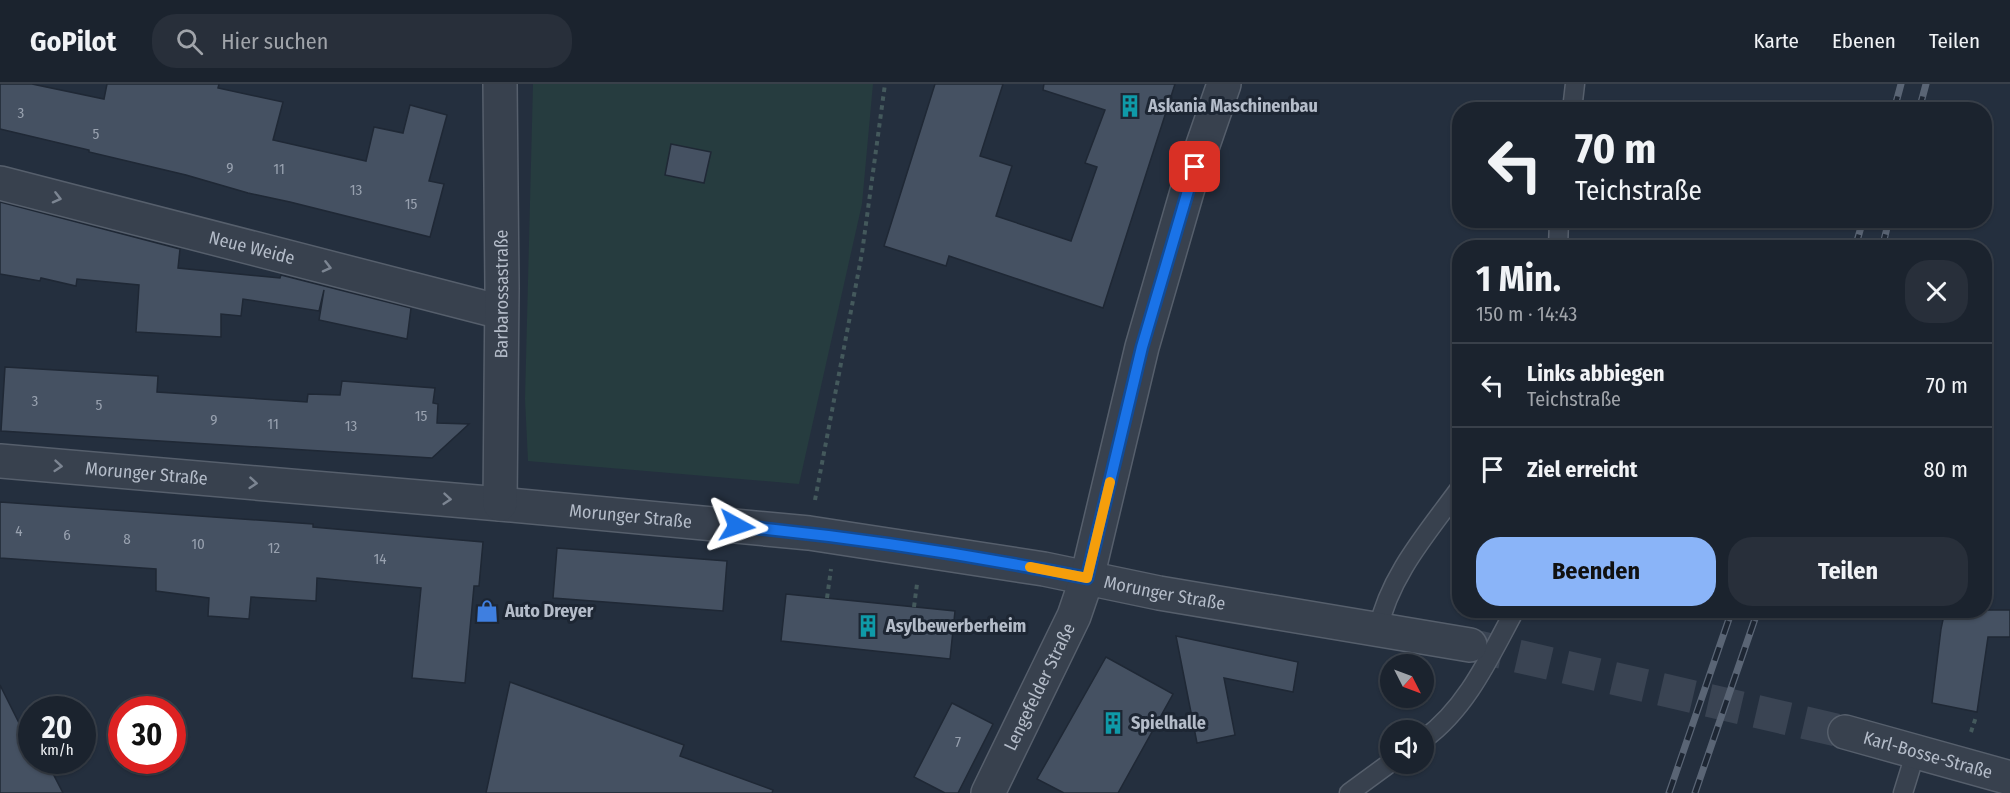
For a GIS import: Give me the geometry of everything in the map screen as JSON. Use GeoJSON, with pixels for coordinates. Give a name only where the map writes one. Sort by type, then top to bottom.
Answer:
{"type":"FeatureCollection","features":[{"type":"Feature","properties":{"kind":"street","name":"Barbarossastraße"},"geometry":{"type":"LineString","coordinates":[[500,84],[500,504]]}},
{"type":"Feature","properties":{"kind":"street","name":"Lengefelder Straße"},"geometry":{"type":"LineString","coordinates":[[988,793],[1068,632],[1087,578],[1142,347],[1188,188],[1224,84]]}},
{"type":"Feature","properties":{"kind":"street","name":"Neue Weide"},"geometry":{"type":"LineString","coordinates":[[0,183],[501,312]]}},
{"type":"Feature","properties":{"kind":"street","name":"Morunger Straße"},"geometry":{"type":"LineString","coordinates":[[0,461],[808,533],[1044,569],[1168,594],[1470,645]]}},
{"type":"Feature","properties":{"kind":"street","name":"Karl-Bosse-Straße"},"geometry":{"type":"LineString","coordinates":[[1845,732],[2010,778]]}},
{"type":"Feature","properties":{"kind":"lane"},"geometry":{"type":"LineString","coordinates":[[1573,102],[1575,84]]}},
{"type":"Feature","properties":{"kind":"lane"},"geometry":{"type":"LineString","coordinates":[[1378,630],[1396,578],[1452,499]]}},
{"type":"Feature","properties":{"kind":"lane"},"geometry":{"type":"LineString","coordinates":[[1434,732],[1472,687],[1511,618]]}},
{"type":"Feature","properties":{"kind":"lane"},"geometry":{"type":"LineString","coordinates":[[1903,793],[1916,751]]}},
{"type":"Feature","properties":{"kind":"lane"},"geometry":{"type":"LineString","coordinates":[[1349,793],[1380,770]]}},
{"type":"Feature","properties":{"kind":"path"},"geometry":{"type":"LineString","coordinates":[[808,533],[862,253],[885,84]]}},
{"type":"Feature","properties":{"kind":"path"},"geometry":{"type":"LineString","coordinates":[[827,598],[831,566]]}},
{"type":"Feature","properties":{"kind":"path"},"geometry":{"type":"LineString","coordinates":[[914,607],[918,579]]}},
{"type":"Feature","properties":{"kind":"green space"},"geometry":{"type":"Polygon","coordinates":[[[533,84],[873,84],[862,204],[799,484],[528,461],[525,399],[533,84]]]}},
{"type":"Feature","properties":{"kind":"building"},"geometry":{"type":"Polygon","coordinates":[[[0,84],[32,84],[104,99],[107,84],[219,84],[218,88],[283,102],[273,140],[366,161],[374,127],[403,133],[410,105],[447,115],[429,181],[444,184],[430,237],[0,129],[0,84]]]}},
{"type":"Feature","properties":{"kind":"building"},"geometry":{"type":"Polygon","coordinates":[[[935,84],[1003,84],[980,156],[1012,166],[996,216],[1071,241],[1097,167],[1085,163],[1105,110],[1043,90],[1044,84],[1175,84],[1103,308],[949,256],[946,266],[884,246],[935,84]]]}},
{"type":"Feature","properties":{"kind":"building"},"geometry":{"type":"Polygon","coordinates":[[[671,144],[711,152],[704,183],[665,175],[671,144]]]}},
{"type":"Feature","properties":{"kind":"building"},"geometry":{"type":"Polygon","coordinates":[[[0,202],[180,249],[178,268],[280,278],[281,275],[411,308],[407,339],[319,320],[324,290],[319,311],[243,299],[241,316],[221,314],[221,337],[136,332],[139,285],[77,279],[76,286],[41,278],[40,281],[0,274],[0,202]]]}},
{"type":"Feature","properties":{"kind":"building"},"geometry":{"type":"Polygon","coordinates":[[[5,367],[158,376],[157,392],[307,402],[308,394],[340,395],[342,381],[435,388],[433,403],[438,404],[437,423],[469,424],[432,458],[1,431],[5,367]]]}},
{"type":"Feature","properties":{"kind":"building"},"geometry":{"type":"Polygon","coordinates":[[[0,502],[313,524],[313,527],[483,542],[479,586],[474,586],[465,683],[412,678],[421,588],[317,578],[316,601],[251,597],[249,619],[208,616],[209,598],[156,591],[156,569],[0,558],[0,502]]]}},
{"type":"Feature","properties":{"kind":"building"},"geometry":{"type":"Polygon","coordinates":[[[557,548],[727,561],[723,611],[553,598],[557,548]]]}},
{"type":"Feature","properties":{"kind":"building","name":"Asylbewerberheim"},"geometry":{"type":"Polygon","coordinates":[[[786,594],[955,611],[950,659],[781,641],[786,594]]]}},
{"type":"Feature","properties":{"kind":"building"},"geometry":{"type":"Polygon","coordinates":[[[1992,610],[2010,610],[2010,637],[1988,637],[1977,712],[1932,703],[1943,618],[1992,618],[1992,610]]]}},
{"type":"Feature","properties":{"kind":"building"},"geometry":{"type":"Polygon","coordinates":[[[1176,636],[1298,662],[1293,692],[1224,678],[1235,735],[1197,743],[1176,636]]]}},
{"type":"Feature","properties":{"kind":"building","name":"Spielhalle"},"geometry":{"type":"Polygon","coordinates":[[[1106,657],[1173,694],[1118,793],[1064,793],[1037,779],[1106,657]]]}},
{"type":"Feature","properties":{"kind":"building"},"geometry":{"type":"Polygon","coordinates":[[[510,682],[684,745],[680,756],[773,790],[772,793],[486,793],[510,682]]]}},
{"type":"Feature","properties":{"kind":"building"},"geometry":{"type":"Polygon","coordinates":[[[0,685],[18,721],[18,774],[53,774],[63,793],[0,793],[0,685]]]}},
{"type":"Feature","properties":{"kind":"building"},"geometry":{"type":"Polygon","coordinates":[[[952,703],[993,724],[958,793],[945,793],[914,777],[952,703]]]}},
{"type":"Feature","properties":{"kind":"tunnel"},"geometry":{"type":"LineString","coordinates":[[1470,645],[1845,732]]}},
{"type":"Feature","properties":{"kind":"railway"},"geometry":{"type":"LineString","coordinates":[[1896,102],[1901,84]]}},
{"type":"Feature","properties":{"kind":"railway"},"geometry":{"type":"LineString","coordinates":[[1921,102],[1926,84]]}},
{"type":"Feature","properties":{"kind":"railway"},"geometry":{"type":"LineString","coordinates":[[1857,240],[1861,228]]}},
{"type":"Feature","properties":{"kind":"railway"},"geometry":{"type":"LineString","coordinates":[[1884,240],[1887,228]]}},
{"type":"Feature","properties":{"kind":"railway"},"geometry":{"type":"LineString","coordinates":[[1669,793],[1729,618]]}},
{"type":"Feature","properties":{"kind":"railway"},"geometry":{"type":"LineString","coordinates":[[1695,793],[1755,618]]}},
{"type":"Feature","properties":{"kind":"slow traffic"},"geometry":{"type":"LineString","coordinates":[[1030,567],[1087,578],[1110,482]]}},
{"type":"Feature","properties":{"kind":"place","name":"Askania Maschinenbau"},"geometry":{"type":"Point","coordinates":[1130,106]}},
{"type":"Feature","properties":{"kind":"place","name":"Auto Dreyer"},"geometry":{"type":"Point","coordinates":[487,611]}},
{"type":"Feature","properties":{"kind":"place","name":"Asylbewerberheim"},"geometry":{"type":"Point","coordinates":[868,626]}},
{"type":"Feature","properties":{"kind":"place","name":"Spielhalle"},"geometry":{"type":"Point","coordinates":[1113,723]}},
{"type":"Feature","properties":{"kind":"route"},"geometry":{"type":"LineString","coordinates":[[737,526],[808,533],[1044,569],[1087,578],[1142,347],[1195,167]]}}]}
